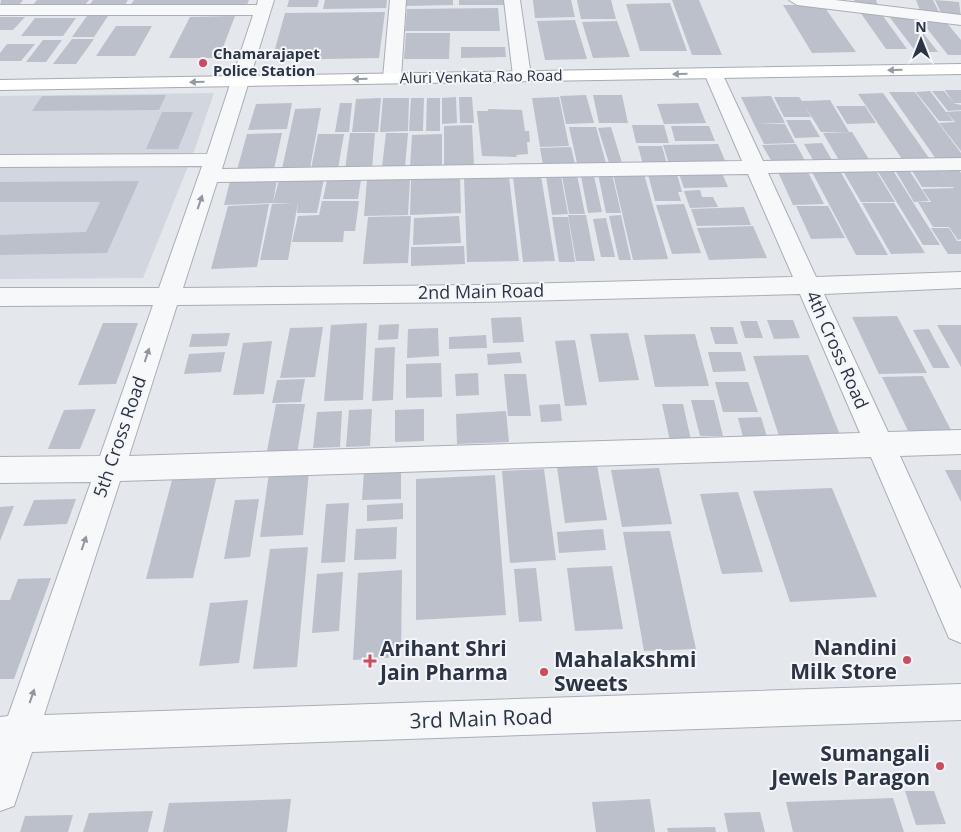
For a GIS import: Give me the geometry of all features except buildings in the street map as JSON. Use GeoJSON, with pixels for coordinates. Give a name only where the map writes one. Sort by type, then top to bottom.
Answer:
{"type":"FeatureCollection","features":[{"type":"Feature","properties":{"kind":"main road","name":"Aluri Venkata Rao Road"},"geometry":{"type":"LineString","coordinates":[[0,85],[961,69]]}},
{"type":"Feature","properties":{"kind":"street"},"geometry":{"type":"LineString","coordinates":[[392,78],[398,0]]}},
{"type":"Feature","properties":{"kind":"street"},"geometry":{"type":"LineString","coordinates":[[512,0],[522,76]]}},
{"type":"Feature","properties":{"kind":"street"},"geometry":{"type":"LineString","coordinates":[[797,0],[961,20]]}},
{"type":"Feature","properties":{"kind":"street"},"geometry":{"type":"LineString","coordinates":[[0,10],[264,5]]}},
{"type":"Feature","properties":{"kind":"street","name":"5th Cross Road"},"geometry":{"type":"LineString","coordinates":[[0,792],[10,734],[109,468],[241,81],[264,5]]}},
{"type":"Feature","properties":{"kind":"street","name":"4th Cross Road"},"geometry":{"type":"LineString","coordinates":[[713,73],[961,626]]}},
{"type":"Feature","properties":{"kind":"street"},"geometry":{"type":"LineString","coordinates":[[0,161],[211,168],[756,169],[961,164]]}},
{"type":"Feature","properties":{"kind":"street","name":"2nd Main Road"},"geometry":{"type":"LineString","coordinates":[[0,297],[167,297],[808,286],[961,280]]}},
{"type":"Feature","properties":{"kind":"street"},"geometry":{"type":"LineString","coordinates":[[0,470],[961,442]]}},
{"type":"Feature","properties":{"kind":"street","name":"3rd Main Road"},"geometry":{"type":"LineString","coordinates":[[10,734],[961,702]]}},
{"type":"Feature","properties":{"kind":"shaded area"},"geometry":{"type":"Polygon","coordinates":[[[214,93],[193,154],[143,278],[0,279],[0,96],[214,93]]]}},
{"type":"Feature","properties":{"kind":"place","name":"Chamarajapet Police Station"},"geometry":{"type":"Point","coordinates":[203,63]}},
{"type":"Feature","properties":{"kind":"place","name":"Nandini Milk Store"},"geometry":{"type":"Point","coordinates":[907,660]}},
{"type":"Feature","properties":{"kind":"place","name":"Arihant Shri Jain Pharma"},"geometry":{"type":"Point","coordinates":[370,661]}},
{"type":"Feature","properties":{"kind":"place","name":"Mahalakshmi Sweets"},"geometry":{"type":"Point","coordinates":[544,672]}},
{"type":"Feature","properties":{"kind":"place","name":"Sumangali Jewels Paragon"},"geometry":{"type":"Point","coordinates":[940,766]}}]}
